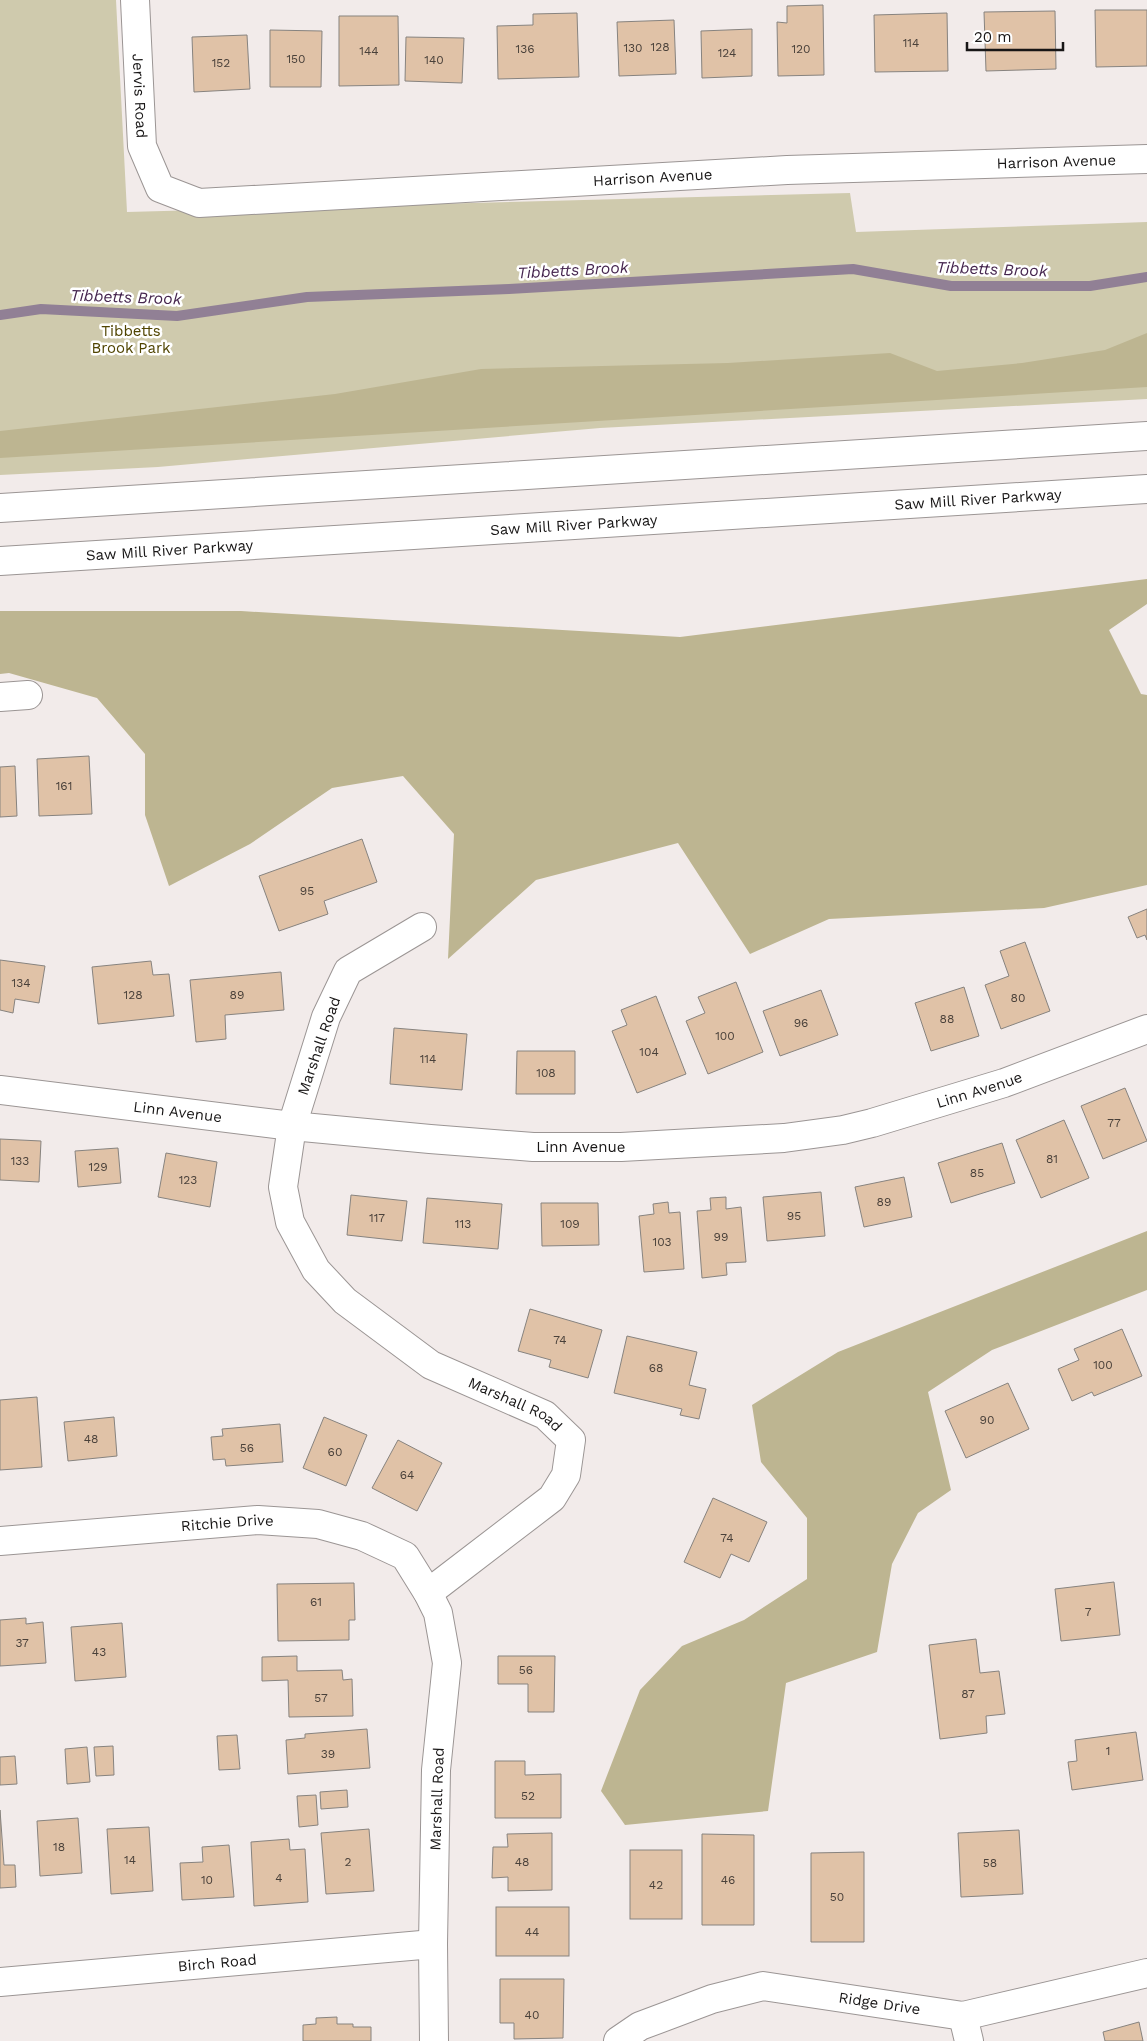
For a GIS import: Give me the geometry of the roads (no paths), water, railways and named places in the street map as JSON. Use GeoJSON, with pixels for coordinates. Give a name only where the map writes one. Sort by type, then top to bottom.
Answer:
{"type":"FeatureCollection","features":[{"type":"Feature","properties":{"kind":"main road","name":"Jervis Road"},"geometry":{"type":"LineString","coordinates":[[135,0],[142,146],[160,188]]}},
{"type":"Feature","properties":{"kind":"main road","name":"Harrison Avenue"},"geometry":{"type":"LineString","coordinates":[[160,188],[199,203],[787,170],[1147,159]]}},
{"type":"Feature","properties":{"kind":"main road"},"geometry":{"type":"LineString","coordinates":[[0,508],[1147,436]]}},
{"type":"Feature","properties":{"kind":"main road","name":"Saw Mill River Parkway"},"geometry":{"type":"LineString","coordinates":[[0,561],[1147,489]]}},
{"type":"Feature","properties":{"kind":"main road"},"geometry":{"type":"LineString","coordinates":[[0,697],[28,695]]}},
{"type":"Feature","properties":{"kind":"main road","name":"Marshall Road"},"geometry":{"type":"LineString","coordinates":[[422,927],[348,971],[326,1017],[292,1126],[283,1186],[290,1222],[316,1270],[345,1302],[431,1365],[545,1415],[571,1440],[566,1475],[552,1498],[428,1593],[438,1613],[447,1663],[436,1770],[433,1944],[434,2041]]}},
{"type":"Feature","properties":{"kind":"main road","name":"Linn Avenue"},"geometry":{"type":"LineString","coordinates":[[0,1090],[292,1126],[542,1148],[622,1147],[784,1138],[842,1130],[902,1115],[1004,1083],[1147,1030]]}},
{"type":"Feature","properties":{"kind":"main road","name":"Ritchie Drive"},"geometry":{"type":"LineString","coordinates":[[0,1541],[258,1520],[318,1524],[362,1536],[404,1556],[428,1593]]}},
{"type":"Feature","properties":{"kind":"main road","name":"Birch Road"},"geometry":{"type":"LineString","coordinates":[[0,1982],[433,1944]]}},
{"type":"Feature","properties":{"kind":"main road","name":"Ridge Drive"},"geometry":{"type":"LineString","coordinates":[[618,2041],[640,2026],[712,1999],[763,1986],[966,2029],[1147,1973]]}},
{"type":"Feature","properties":{"kind":"waterway","name":"Tibbetts Brook"},"geometry":{"type":"LineString","coordinates":[[0,315],[41,309],[177,316],[307,297],[509,289],[853,269],[951,286],[1090,286],[1147,277]]}},
{"type":"Feature","properties":{"kind":"park label","name":"Tibbetts Brook Park"},"geometry":{"type":"Point","coordinates":[131,340]}}]}
